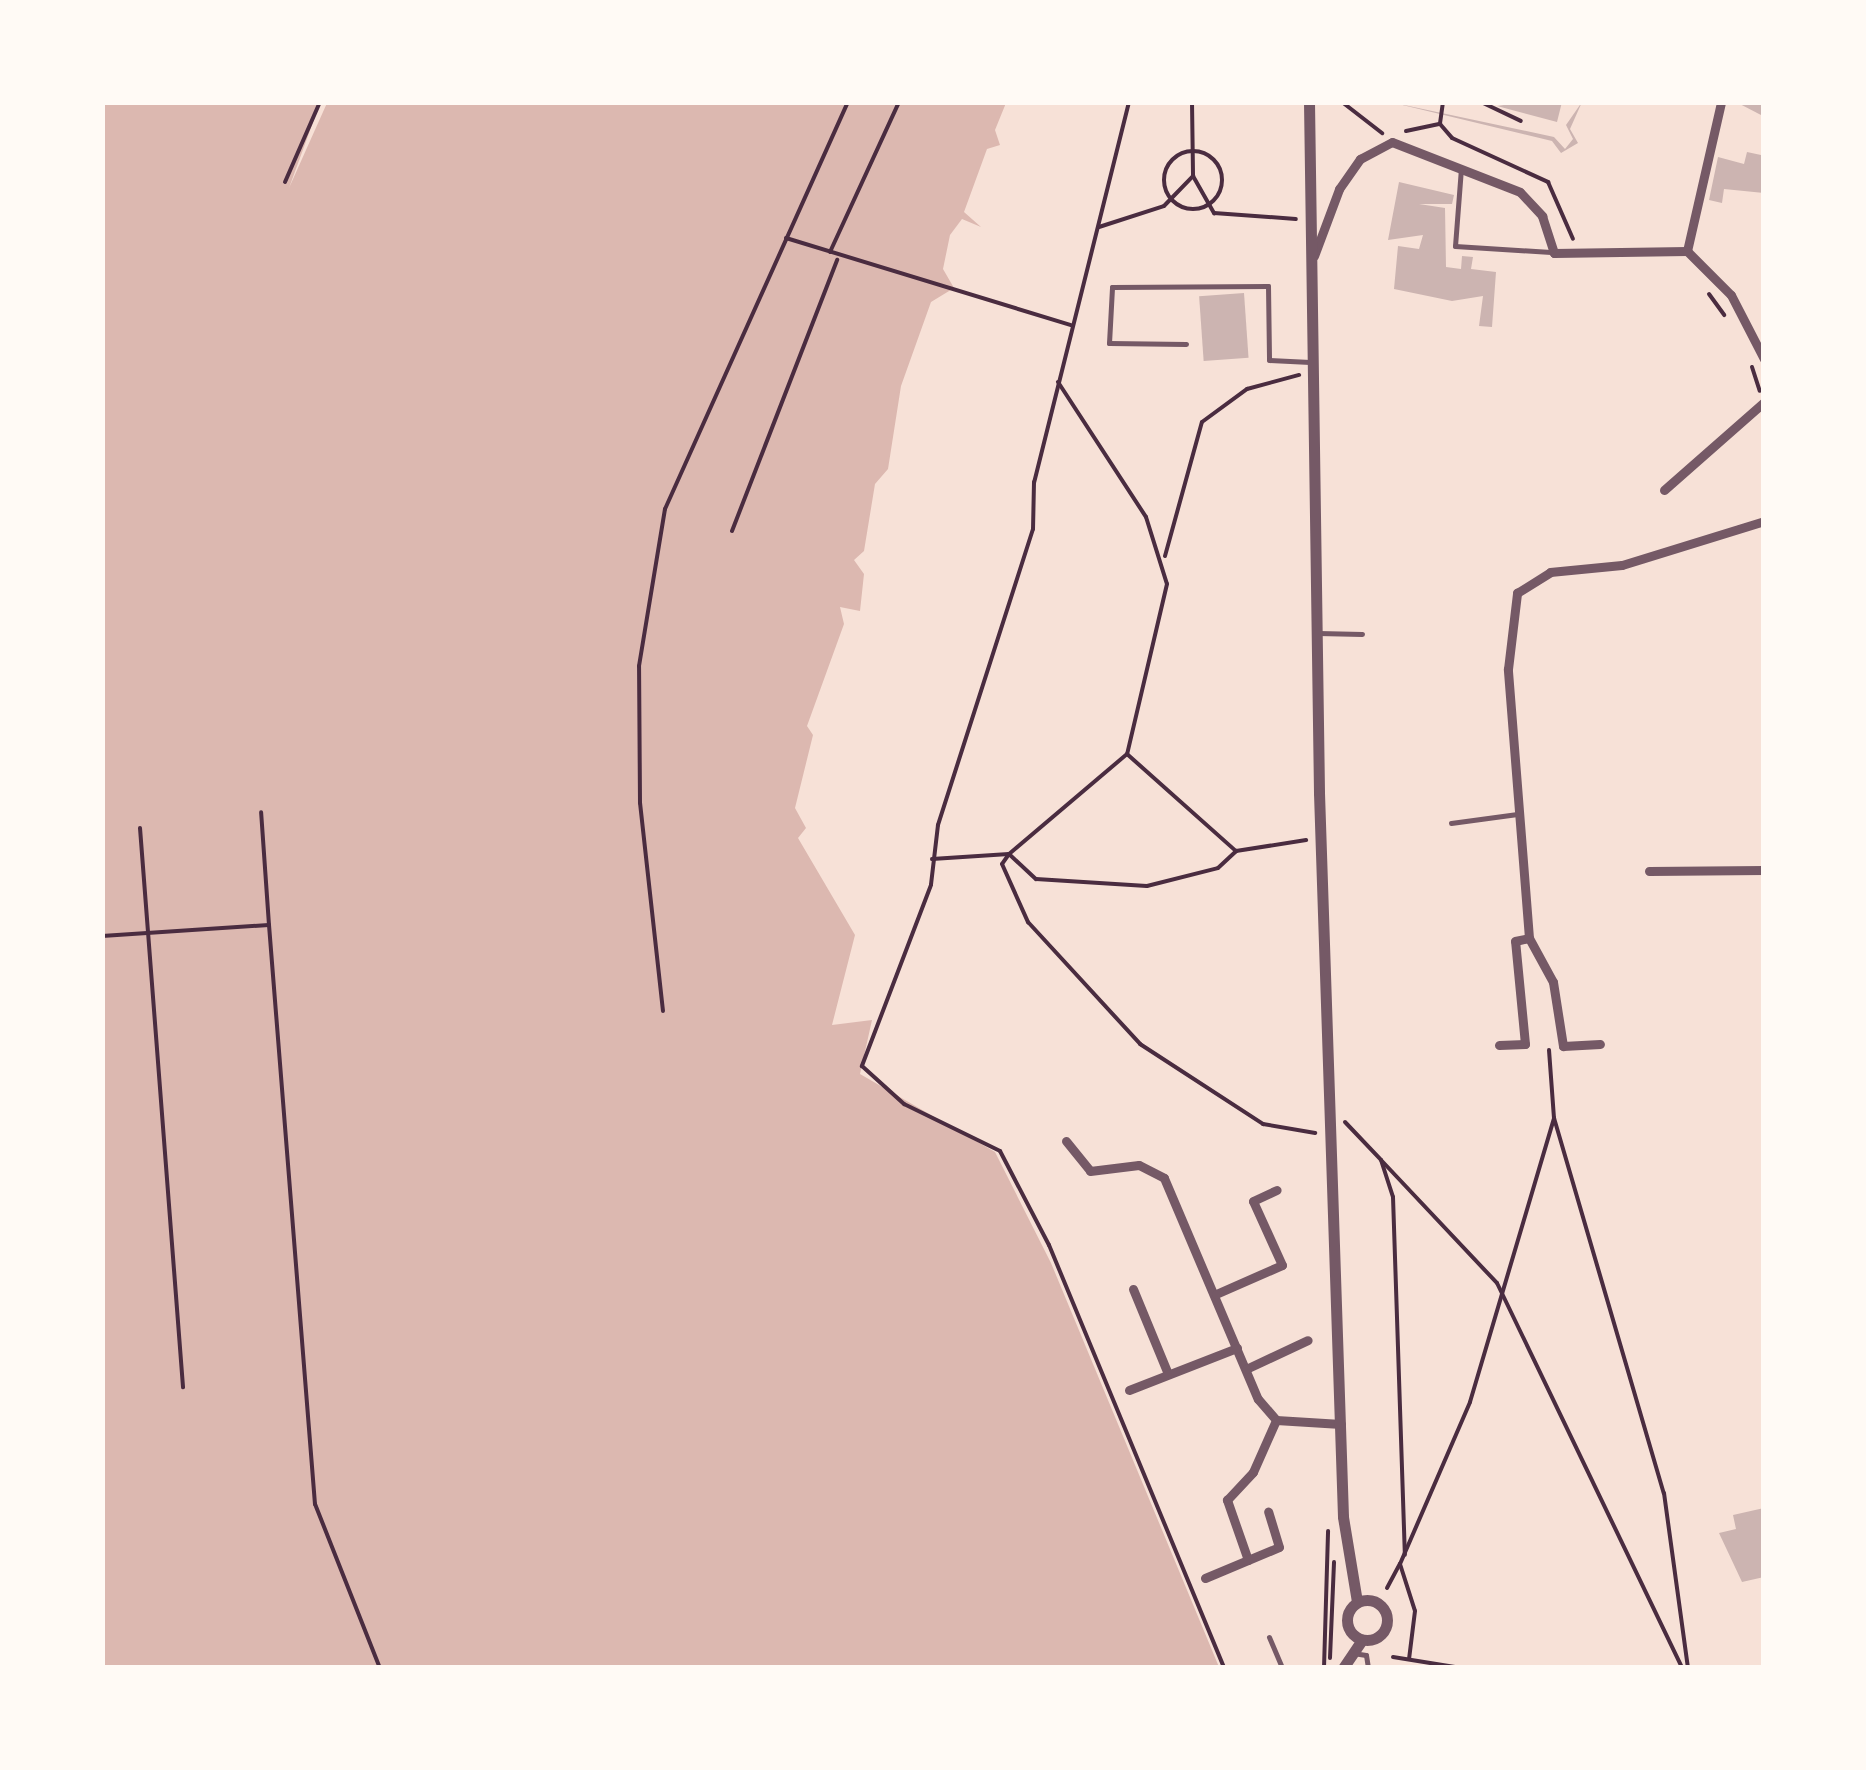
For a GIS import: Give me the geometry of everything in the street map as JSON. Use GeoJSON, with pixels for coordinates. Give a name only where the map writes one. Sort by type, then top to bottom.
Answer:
{"type":"FeatureCollection","features":[{"type":"Feature","properties":{"kind":"street"},"geometry":{"type":"LineString","coordinates":[[1308,102],[1315,632],[1334,1112],[1342,1517],[1356,1602],[1347,1622],[1362,1640]]}},
{"type":"Feature","properties":{"kind":"street"},"geometry":{"type":"LineString","coordinates":[[1687,250],[1722,102]]}},
{"type":"Feature","properties":{"kind":"street"},"geometry":{"type":"LineString","coordinates":[[1311,264],[1339,189],[1372,151],[1392,142],[1520,192],[1542,216],[1554,252],[1687,250],[1731,296],[1764,359]]}},
{"type":"Feature","properties":{"kind":"street"},"geometry":{"type":"LineString","coordinates":[[1664,490],[1763,402]]}},
{"type":"Feature","properties":{"kind":"street"},"geometry":{"type":"LineString","coordinates":[[1600,1044],[1563,1046],[1552,982],[1530,938],[1508,669],[1527,580],[1622,565],[1764,521]]}},
{"type":"Feature","properties":{"kind":"street"},"geometry":{"type":"LineString","coordinates":[[1649,871],[1764,870]]}},
{"type":"Feature","properties":{"kind":"street"},"geometry":{"type":"LineString","coordinates":[[1500,1045],[1525,1044],[1516,941],[1530,938]]}},
{"type":"Feature","properties":{"kind":"street"},"geometry":{"type":"LineString","coordinates":[[1066,1141],[1090,1171],[1140,1165],[1162,1175],[1246,1369],[1276,1420]]}},
{"type":"Feature","properties":{"kind":"street"},"geometry":{"type":"LineString","coordinates":[[1216,1294],[1282,1265],[1254,1200],[1277,1190]]}},
{"type":"Feature","properties":{"kind":"street"},"geometry":{"type":"LineString","coordinates":[[1133,1288],[1168,1374]]}},
{"type":"Feature","properties":{"kind":"street"},"geometry":{"type":"LineString","coordinates":[[1246,1369],[1308,1340]]}},
{"type":"Feature","properties":{"kind":"street"},"geometry":{"type":"LineString","coordinates":[[1129,1390],[1237,1348]]}},
{"type":"Feature","properties":{"kind":"street"},"geometry":{"type":"LineString","coordinates":[[1276,1420],[1341,1424]]}},
{"type":"Feature","properties":{"kind":"street"},"geometry":{"type":"LineString","coordinates":[[1248,1560],[1228,1500],[1254,1472],[1276,1420]]}},
{"type":"Feature","properties":{"kind":"street"},"geometry":{"type":"LineString","coordinates":[[1205,1578],[1280,1545],[1268,1512]]}},
{"type":"Feature","properties":{"kind":"street"},"geometry":{"type":"LineString","coordinates":[[1344,1668],[1350,1652],[1362,1640],[1383,1633],[1387,1615],[1377,1602],[1356,1602]]}},
{"type":"Feature","properties":{"kind":"lane"},"geometry":{"type":"LineString","coordinates":[[1462,168],[1456,246],[1554,252]]}},
{"type":"Feature","properties":{"kind":"lane"},"geometry":{"type":"LineString","coordinates":[[1186,344],[1108,343],[1112,287],[1268,286],[1269,360],[1313,368]]}},
{"type":"Feature","properties":{"kind":"lane"},"geometry":{"type":"LineString","coordinates":[[1315,632],[1362,634]]}},
{"type":"Feature","properties":{"kind":"lane"},"geometry":{"type":"LineString","coordinates":[[1451,823],[1519,814]]}},
{"type":"Feature","properties":{"kind":"lane"},"geometry":{"type":"LineString","coordinates":[[1269,1637],[1282,1668]]}},
{"type":"Feature","properties":{"kind":"lane"},"geometry":{"type":"LineString","coordinates":[[1350,1652],[1366,1656],[1368,1668]]}},
{"type":"Feature","properties":{"kind":"path"},"geometry":{"type":"LineString","coordinates":[[285,182],[320,102]]}},
{"type":"Feature","properties":{"kind":"path"},"geometry":{"type":"LineString","coordinates":[[663,1011],[640,807],[639,666],[665,509],[848,102]]}},
{"type":"Feature","properties":{"kind":"path"},"geometry":{"type":"LineString","coordinates":[[830,252],[899,102]]}},
{"type":"Feature","properties":{"kind":"path"},"geometry":{"type":"LineString","coordinates":[[1129,102],[1058,382],[1033,529],[932,859],[931,885],[862,1066],[904,1104],[1000,1151],[1049,1245],[1224,1668]]}},
{"type":"Feature","properties":{"kind":"path"},"geometry":{"type":"LineString","coordinates":[[1192,102],[1193,176],[1208,205]]}},
{"type":"Feature","properties":{"kind":"path"},"geometry":{"type":"LineString","coordinates":[[1342,102],[1388,134],[1440,124],[1443,102]]}},
{"type":"Feature","properties":{"kind":"path"},"geometry":{"type":"LineString","coordinates":[[1481,102],[1522,121]]}},
{"type":"Feature","properties":{"kind":"path"},"geometry":{"type":"LineString","coordinates":[[1172,201],[1166,170],[1190,151]]}},
{"type":"Feature","properties":{"kind":"path"},"geometry":{"type":"LineString","coordinates":[[1190,151],[1219,167],[1220,192],[1208,205]]}},
{"type":"Feature","properties":{"kind":"path"},"geometry":{"type":"LineString","coordinates":[[1172,201],[1193,176]]}},
{"type":"Feature","properties":{"kind":"path"},"geometry":{"type":"LineString","coordinates":[[1098,228],[1172,201],[1208,205],[1238,221],[1310,218]]}},
{"type":"Feature","properties":{"kind":"path"},"geometry":{"type":"LineString","coordinates":[[786,238],[838,258],[1071,325]]}},
{"type":"Feature","properties":{"kind":"path"},"geometry":{"type":"LineString","coordinates":[[732,531],[838,258]]}},
{"type":"Feature","properties":{"kind":"path"},"geometry":{"type":"LineString","coordinates":[[1700,282],[1728,322]]}},
{"type":"Feature","properties":{"kind":"path"},"geometry":{"type":"LineString","coordinates":[[1750,360],[1763,402]]}},
{"type":"Feature","properties":{"kind":"path"},"geometry":{"type":"LineString","coordinates":[[1313,368],[1264,382],[1212,409],[1189,445],[1164,559],[1158,636],[1128,754],[1002,864],[1028,922],[1140,1044],[1278,1130],[1332,1133]]}},
{"type":"Feature","properties":{"kind":"path"},"geometry":{"type":"LineString","coordinates":[[1058,382],[1164,559]]}},
{"type":"Feature","properties":{"kind":"path"},"geometry":{"type":"LineString","coordinates":[[1128,754],[1236,851]]}},
{"type":"Feature","properties":{"kind":"path"},"geometry":{"type":"LineString","coordinates":[[261,812],[314,1504],[380,1668]]}},
{"type":"Feature","properties":{"kind":"path"},"geometry":{"type":"LineString","coordinates":[[140,828],[182,1387]]}},
{"type":"Feature","properties":{"kind":"path"},"geometry":{"type":"LineString","coordinates":[[932,859],[1010,854],[1036,879],[1116,887],[1175,882],[1236,851],[1323,838]]}},
{"type":"Feature","properties":{"kind":"path"},"geometry":{"type":"LineString","coordinates":[[102,936],[270,925]]}},
{"type":"Feature","properties":{"kind":"path"},"geometry":{"type":"LineString","coordinates":[[1334,1112],[1470,1246],[1503,1295],[1685,1668]]}},
{"type":"Feature","properties":{"kind":"path"},"geometry":{"type":"LineString","coordinates":[[1388,1588],[1434,1499],[1503,1295],[1554,1118],[1664,1493],[1685,1668]]}},
{"type":"Feature","properties":{"kind":"path"},"geometry":{"type":"LineString","coordinates":[[1381,1160],[1394,1206],[1405,1554]]}},
{"type":"Feature","properties":{"kind":"path"},"geometry":{"type":"LineString","coordinates":[[1330,1668],[1342,1517]]}},
{"type":"Feature","properties":{"kind":"path"},"geometry":{"type":"LineString","coordinates":[[1400,1564],[1416,1619],[1408,1659]]}},
{"type":"Feature","properties":{"kind":"path"},"geometry":{"type":"LineString","coordinates":[[1393,1657],[1461,1668]]}},
{"type":"Feature","properties":{"kind":"shaded area"},"geometry":{"type":"Polygon","coordinates":[[[102,103],[320,103],[289,188],[327,103],[1006,103],[995,130],[1000,145],[987,149],[964,212],[981,227],[962,219],[950,235],[943,269],[954,288],[931,302],[901,386],[888,469],[875,484],[864,551],[854,560],[864,574],[860,611],[840,607],[844,624],[807,726],[813,735],[795,808],[806,828],[798,838],[855,935],[832,1025],[872,1020],[860,1074],[995,1152],[1051,1263],[1219,1667],[103,1667],[102,103]]]}},
{"type":"Feature","properties":{"kind":"building"},"geometry":{"type":"Polygon","coordinates":[[[1390,102],[1554,137],[1565,149],[1573,139],[1566,125],[1582,102],[1570,129],[1578,143],[1561,153],[1552,141],[1390,102]]]}},
{"type":"Feature","properties":{"kind":"building"},"geometry":{"type":"Polygon","coordinates":[[[1562,102],[1557,122],[1497,106],[1562,102]]]}},
{"type":"Feature","properties":{"kind":"building"},"geometry":{"type":"Polygon","coordinates":[[[1736,102],[1764,102],[1761,115],[1736,102]]]}},
{"type":"Feature","properties":{"kind":"building"},"geometry":{"type":"Polygon","coordinates":[[[1747,152],[1761,155],[1764,193],[1724,189],[1722,203],[1709,200],[1718,157],[1744,164],[1747,152]]]}},
{"type":"Feature","properties":{"kind":"building"},"geometry":{"type":"Polygon","coordinates":[[[1399,182],[1454,195],[1452,204],[1419,204],[1445,208],[1446,267],[1461,269],[1462,256],[1473,257],[1471,269],[1496,272],[1492,327],[1479,326],[1483,296],[1452,301],[1394,289],[1398,246],[1419,249],[1423,235],[1388,240],[1399,182]]]}},
{"type":"Feature","properties":{"kind":"building"},"geometry":{"type":"Polygon","coordinates":[[[1244,293],[1249,358],[1204,361],[1199,296],[1244,293]]]}},
{"type":"Feature","properties":{"kind":"building"},"geometry":{"type":"Polygon","coordinates":[[[1764,1508],[1764,1577],[1742,1582],[1719,1533],[1736,1529],[1733,1515],[1764,1508]]]}}]}
